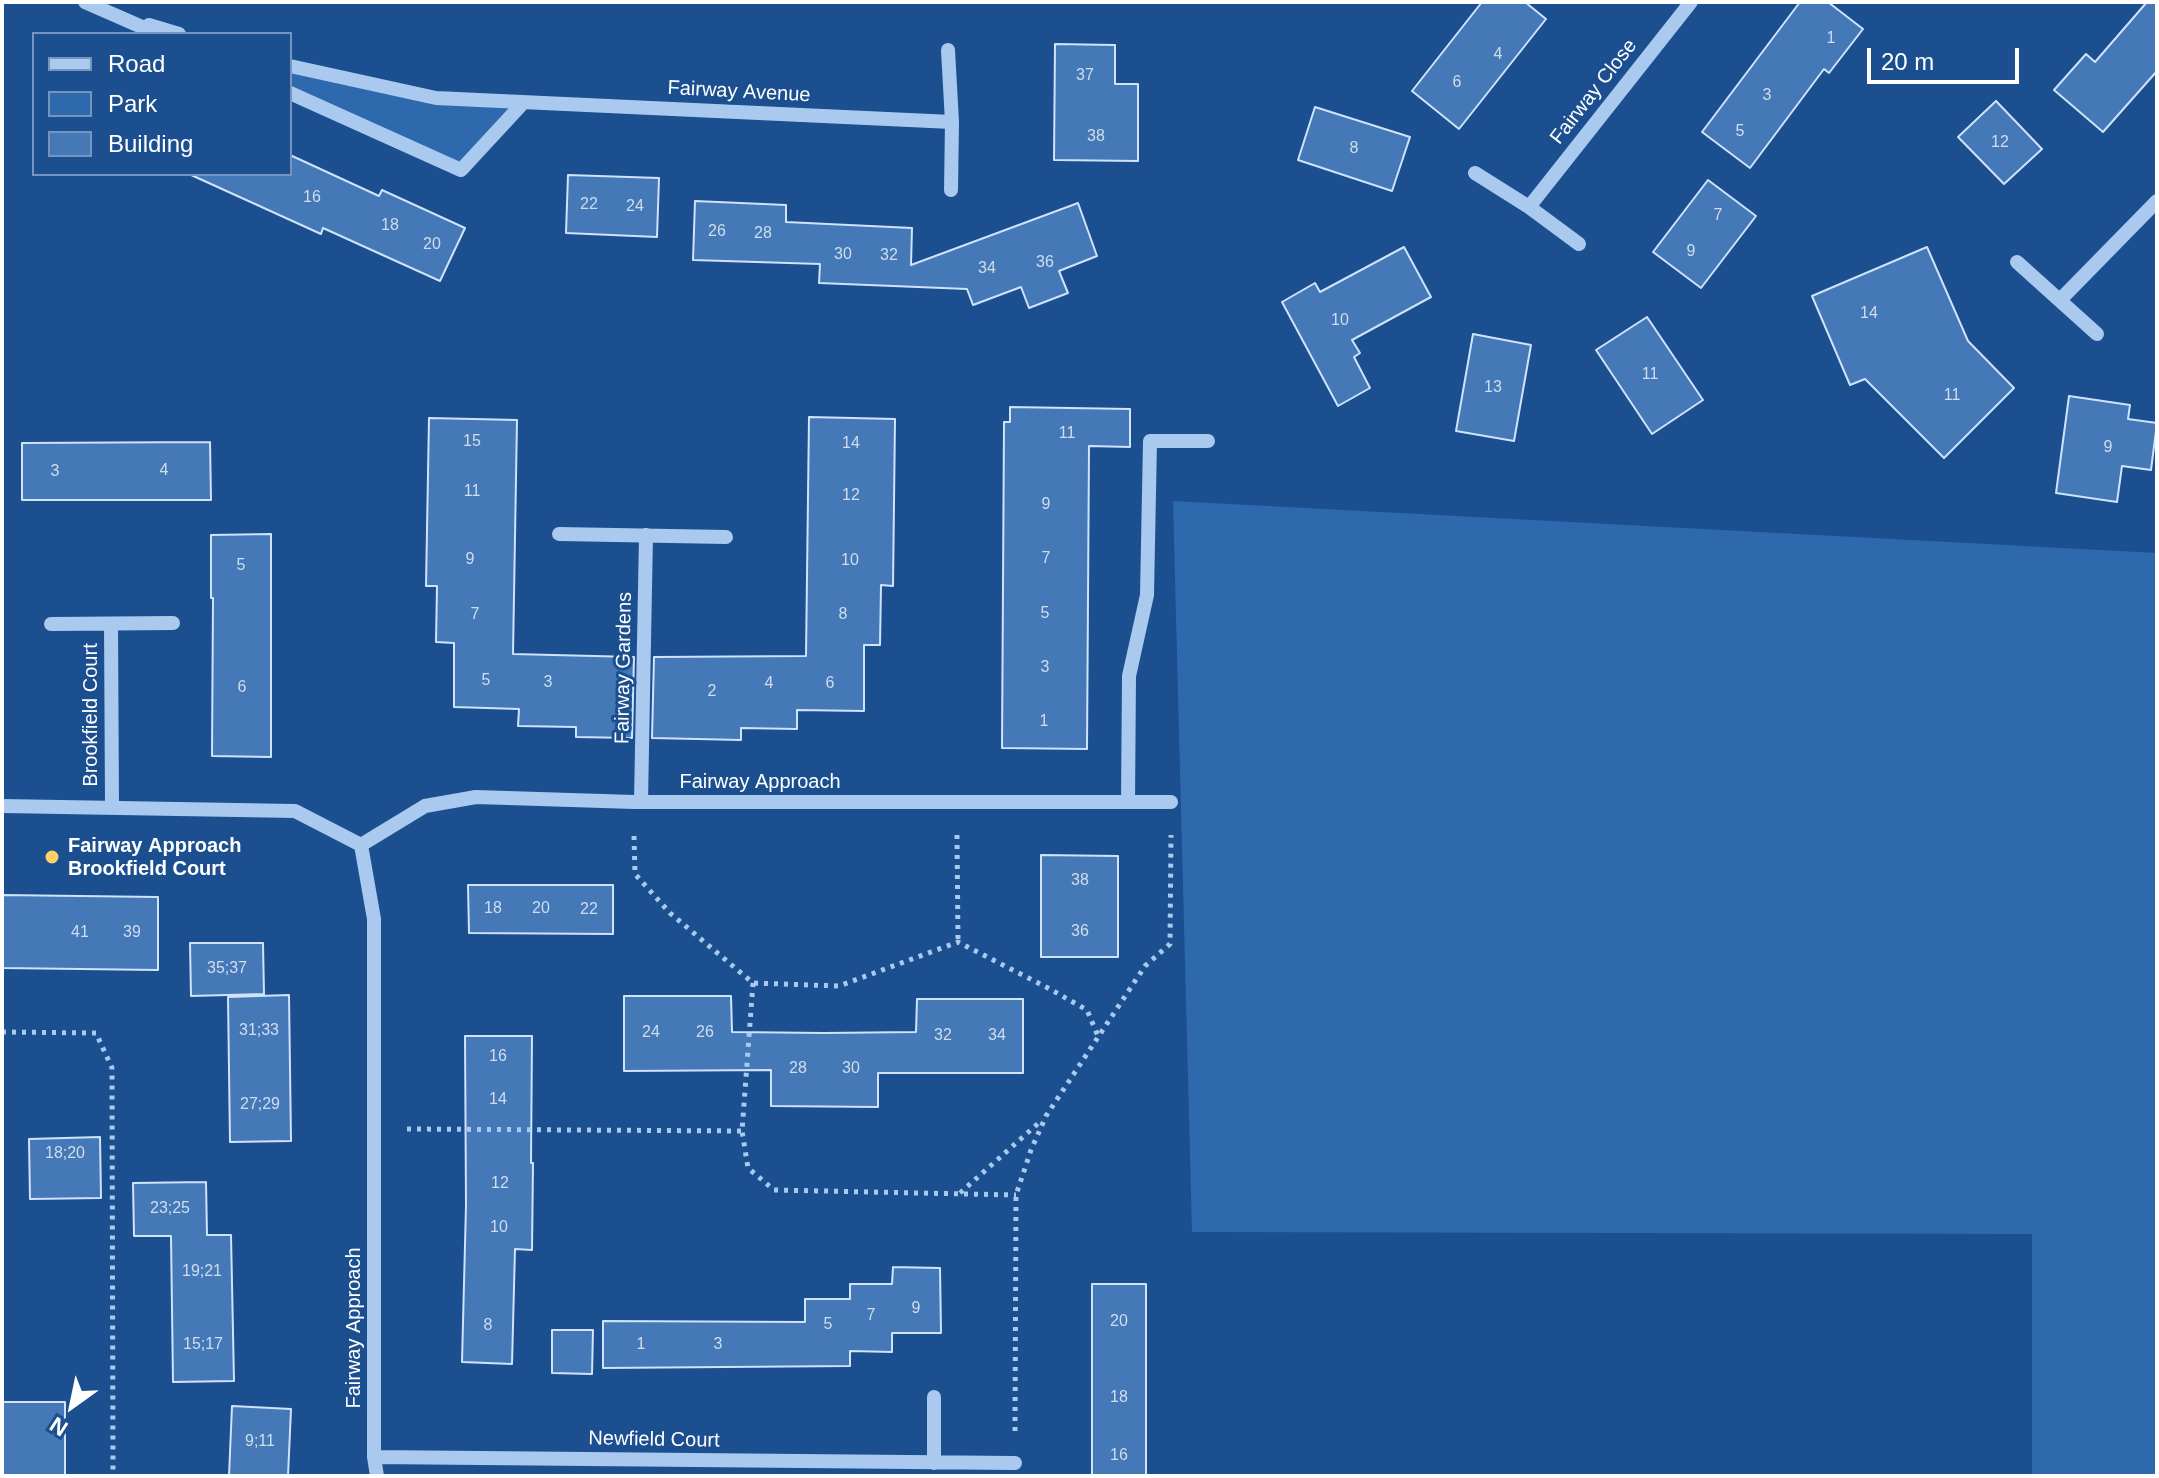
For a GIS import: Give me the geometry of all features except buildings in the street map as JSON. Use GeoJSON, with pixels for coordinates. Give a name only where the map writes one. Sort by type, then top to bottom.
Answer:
{"type":"FeatureCollection","features":[{"type":"Feature","properties":{"kind":"street"},"geometry":{"type":"LineString","coordinates":[[85,2],[154,32]]}},
{"type":"Feature","properties":{"kind":"street","name":"Fairway Close"},"geometry":{"type":"LineString","coordinates":[[1529,207],[1691,2]]}},
{"type":"Feature","properties":{"kind":"street"},"geometry":{"type":"LineString","coordinates":[[120,17],[172,32]]}},
{"type":"Feature","properties":{"kind":"street"},"geometry":{"type":"LineString","coordinates":[[948,50],[952,122],[951,190]]}},
{"type":"Feature","properties":{"kind":"street","name":"Fairway Avenue"},"geometry":{"type":"LineString","coordinates":[[292,66],[436,98],[952,122]]}},
{"type":"Feature","properties":{"kind":"street"},"geometry":{"type":"LineString","coordinates":[[292,94],[461,170],[523,103]]}},
{"type":"Feature","properties":{"kind":"street"},"geometry":{"type":"LineString","coordinates":[[1475,173],[1579,244]]}},
{"type":"Feature","properties":{"kind":"street"},"geometry":{"type":"LineString","coordinates":[[2060,300],[2157,201]]}},
{"type":"Feature","properties":{"kind":"street"},"geometry":{"type":"LineString","coordinates":[[2017,262],[2097,334]]}},
{"type":"Feature","properties":{"kind":"street"},"geometry":{"type":"LineString","coordinates":[[1128,802],[1129,676],[1147,595],[1150,441],[1208,441]]}},
{"type":"Feature","properties":{"kind":"street"},"geometry":{"type":"LineString","coordinates":[[559,534],[726,537]]}},
{"type":"Feature","properties":{"kind":"street","name":"Fairway Gardens"},"geometry":{"type":"LineString","coordinates":[[638,802],[646,535]]}},
{"type":"Feature","properties":{"kind":"street","name":"Brookfield Court"},"geometry":{"type":"LineString","coordinates":[[51,624],[173,623]]}},
{"type":"Feature","properties":{"kind":"street","name":"Brookfield Court"},"geometry":{"type":"LineString","coordinates":[[111,624],[112,806]]}},
{"type":"Feature","properties":{"kind":"street","name":"Fairway Approach"},"geometry":{"type":"LineString","coordinates":[[377,1476],[374,1457],[374,919],[361,845],[425,806],[476,797],[638,802],[1171,802]]}},
{"type":"Feature","properties":{"kind":"street"},"geometry":{"type":"LineString","coordinates":[[2,806],[295,811],[361,845]]}},
{"type":"Feature","properties":{"kind":"street"},"geometry":{"type":"LineString","coordinates":[[934,1397],[934,1463]]}},
{"type":"Feature","properties":{"kind":"street","name":"Newfield Court"},"geometry":{"type":"LineString","coordinates":[[374,1457],[1015,1463]]}},
{"type":"Feature","properties":{"kind":"path"},"geometry":{"type":"LineString","coordinates":[[638,802],[635,874],[670,913],[753,983],[839,986],[958,942],[1087,1010],[1099,1037]]}},
{"type":"Feature","properties":{"kind":"path"},"geometry":{"type":"LineString","coordinates":[[1015,1463],[1016,1195],[1046,1116],[1145,966],[1170,944],[1171,802]]}},
{"type":"Feature","properties":{"kind":"path"},"geometry":{"type":"LineString","coordinates":[[957,803],[958,942]]}},
{"type":"Feature","properties":{"kind":"path"},"geometry":{"type":"LineString","coordinates":[[753,983],[742,1131],[748,1168],[774,1190],[1016,1195]]}},
{"type":"Feature","properties":{"kind":"path"},"geometry":{"type":"LineString","coordinates":[[2,1032],[96,1033],[112,1068],[113,1476]]}},
{"type":"Feature","properties":{"kind":"path"},"geometry":{"type":"LineString","coordinates":[[960,1194],[1046,1116]]}},
{"type":"Feature","properties":{"kind":"path"},"geometry":{"type":"LineString","coordinates":[[374,1129],[742,1131]]}},
{"type":"Feature","properties":{"kind":"green space"},"geometry":{"type":"Polygon","coordinates":[[[292,66],[436,98],[523,103],[461,170],[292,94],[292,66]]]}},
{"type":"Feature","properties":{"kind":"green space"},"geometry":{"type":"Polygon","coordinates":[[[1173,501],[2157,553],[2157,1476],[2032,1476],[2032,1234],[1192,1232],[1173,501]]]}},
{"type":"Feature","properties":{"kind":"place","name":"Fairway Approach Brookfield Court"},"geometry":{"type":"Point","coordinates":[52,857]}}]}
